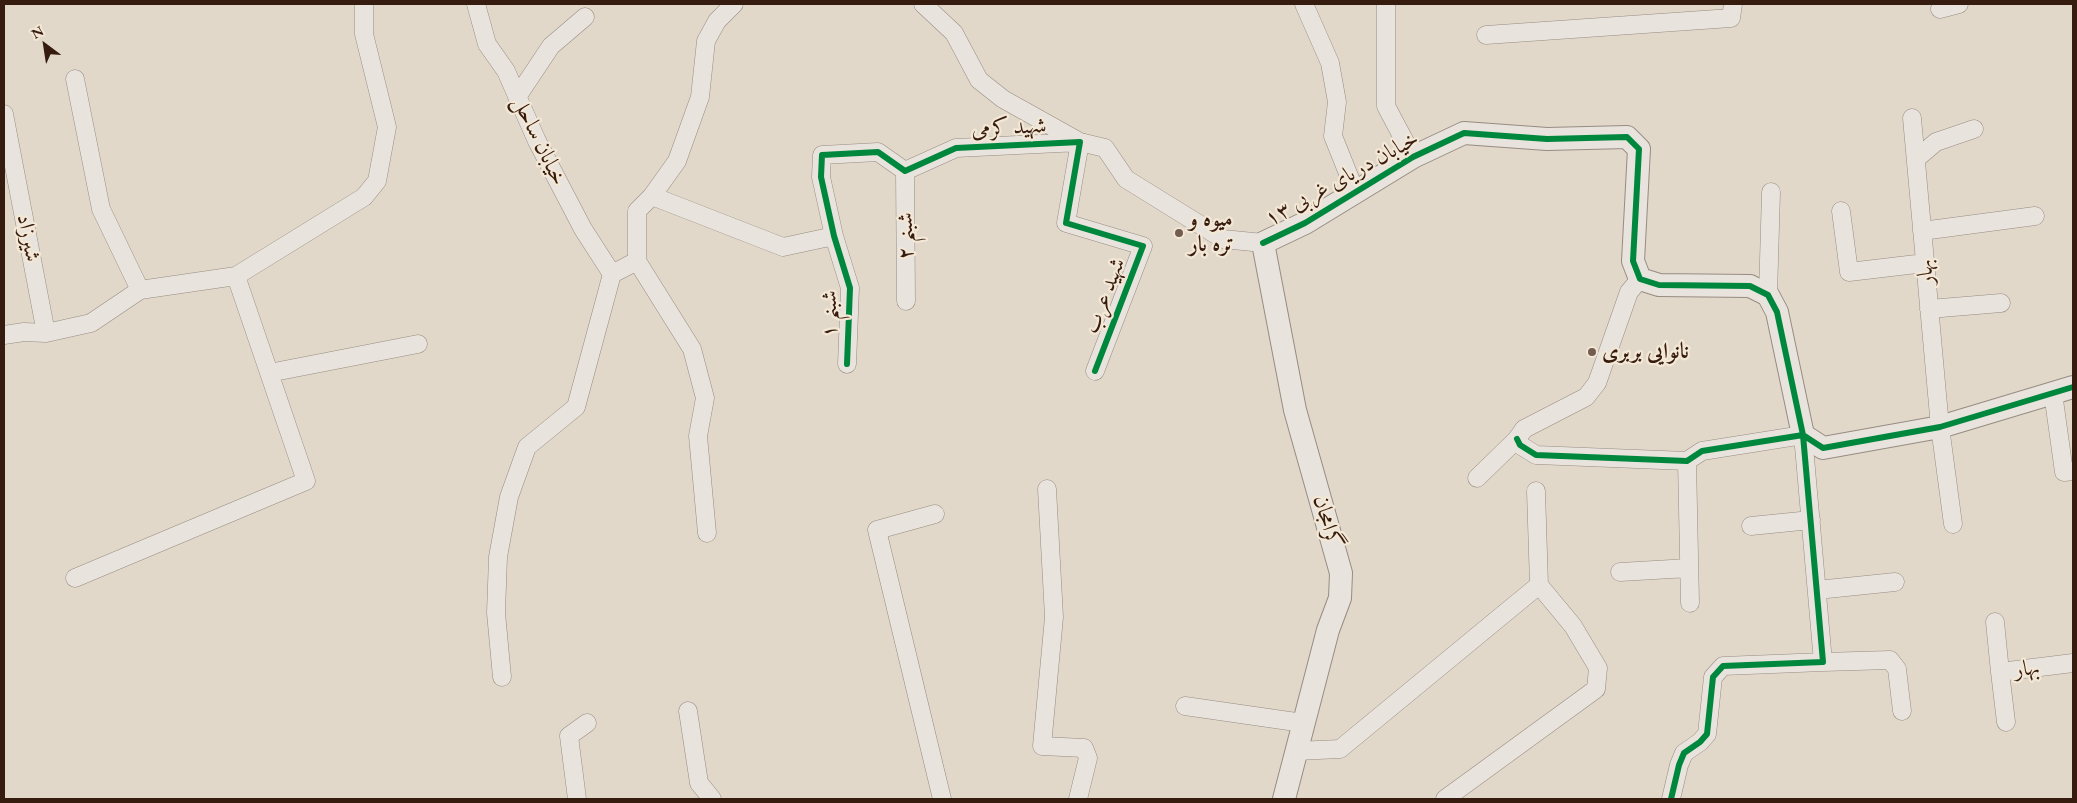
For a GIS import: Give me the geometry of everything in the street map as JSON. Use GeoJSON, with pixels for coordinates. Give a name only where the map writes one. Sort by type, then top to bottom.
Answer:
{"type":"FeatureCollection","features":[{"type":"Feature","properties":{"kind":"street"},"geometry":{"type":"LineString","coordinates":[[4,335],[24,332],[46,333],[91,323],[140,290],[236,276],[364,198],[377,181],[387,127],[364,34],[364,4]]}},
{"type":"Feature","properties":{"kind":"street","name":"خیابان ساحل"},"geometry":{"type":"LineString","coordinates":[[476,4],[486,44],[506,71],[537,141],[582,229],[612,274]]}},
{"type":"Feature","properties":{"kind":"street"},"geometry":{"type":"LineString","coordinates":[[707,533],[698,436],[705,398],[692,349],[637,261],[638,211],[652,196],[677,162],[700,98],[706,41],[717,20],[734,4]]}},
{"type":"Feature","properties":{"kind":"street"},"geometry":{"type":"LineString","coordinates":[[923,4],[954,33],[979,80],[1003,99],[1080,142],[1105,148],[1126,179],[1223,239],[1264,243]]}},
{"type":"Feature","properties":{"kind":"street"},"geometry":{"type":"LineString","coordinates":[[1304,4],[1330,63],[1337,102],[1333,136],[1355,191]]}},
{"type":"Feature","properties":{"kind":"street"},"geometry":{"type":"LineString","coordinates":[[1386,4],[1386,106],[1413,157]]}},
{"type":"Feature","properties":{"kind":"street"},"geometry":{"type":"LineString","coordinates":[[1486,35],[1732,18],[1733,4]]}},
{"type":"Feature","properties":{"kind":"street"},"geometry":{"type":"LineString","coordinates":[[1940,9],[1959,4]]}},
{"type":"Feature","properties":{"kind":"street"},"geometry":{"type":"LineString","coordinates":[[517,96],[551,46],[585,17]]}},
{"type":"Feature","properties":{"kind":"street"},"geometry":{"type":"LineString","coordinates":[[76,79],[101,208],[140,290]]}},
{"type":"Feature","properties":{"kind":"street","name":"شیرزاد"},"geometry":{"type":"LineString","coordinates":[[4,114],[46,333]]}},
{"type":"Feature","properties":{"kind":"street","name":"بهار"},"geometry":{"type":"LineString","coordinates":[[1912,118],[1940,427],[1953,524]]}},
{"type":"Feature","properties":{"kind":"street"},"geometry":{"type":"LineString","coordinates":[[1916,158],[1936,142],[1974,129]]}},
{"type":"Feature","properties":{"kind":"street","name":"خیابان دریای غربی ۱۳"},"geometry":{"type":"LineString","coordinates":[[1264,243],[1305,223],[1413,157],[1464,133],[1547,139],[1627,137],[1639,150],[1634,261],[1640,279]]}},
{"type":"Feature","properties":{"kind":"street","name":"شهید کرمی"},"geometry":{"type":"LineString","coordinates":[[906,171],[956,148],[1080,142]]}},
{"type":"Feature","properties":{"kind":"street","name":"شهید عرب"},"geometry":{"type":"LineString","coordinates":[[1080,142],[1066,223],[1143,246],[1095,371]]}},
{"type":"Feature","properties":{"kind":"street"},"geometry":{"type":"LineString","coordinates":[[652,196],[783,246],[834,236],[820,177],[822,155],[878,152],[906,171]]}},
{"type":"Feature","properties":{"kind":"street","name":"شبنم ۲"},"geometry":{"type":"LineString","coordinates":[[906,171],[906,301]]}},
{"type":"Feature","properties":{"kind":"street"},"geometry":{"type":"LineString","coordinates":[[1771,192],[1768,295],[1777,312],[1803,435],[1823,662]]}},
{"type":"Feature","properties":{"kind":"street"},"geometry":{"type":"LineString","coordinates":[[1841,211],[1849,272],[1925,263]]}},
{"type":"Feature","properties":{"kind":"street"},"geometry":{"type":"LineString","coordinates":[[1922,231],[2036,216]]}},
{"type":"Feature","properties":{"kind":"street","name":"شبنم ۱"},"geometry":{"type":"LineString","coordinates":[[834,236],[850,288],[847,364]]}},
{"type":"Feature","properties":{"kind":"street","name":"گرامجان"},"geometry":{"type":"LineString","coordinates":[[1264,243],[1295,410],[1341,573],[1340,598],[1328,630],[1284,799]]}},
{"type":"Feature","properties":{"kind":"street"},"geometry":{"type":"LineString","coordinates":[[502,676],[496,613],[498,557],[509,497],[527,447],[576,407],[612,274],[637,261]]}},
{"type":"Feature","properties":{"kind":"street"},"geometry":{"type":"LineString","coordinates":[[75,578],[306,481],[236,276]]}},
{"type":"Feature","properties":{"kind":"street"},"geometry":{"type":"LineString","coordinates":[[1477,478],[1524,430],[1586,397],[1597,383],[1629,292],[1640,279],[1659,285],[1750,286],[1768,295]]}},
{"type":"Feature","properties":{"kind":"street"},"geometry":{"type":"LineString","coordinates":[[1929,309],[2001,303]]}},
{"type":"Feature","properties":{"kind":"street"},"geometry":{"type":"LineString","coordinates":[[269,373],[418,344]]}},
{"type":"Feature","properties":{"kind":"street"},"geometry":{"type":"LineString","coordinates":[[1517,438],[1520,445],[1536,455],[1687,461],[1702,451],[1803,435],[1823,448],[1940,427],[2063,390],[2064,472],[2073,471]]}},
{"type":"Feature","properties":{"kind":"street"},"geometry":{"type":"LineString","coordinates":[[1687,461],[1690,603]]}},
{"type":"Feature","properties":{"kind":"street"},"geometry":{"type":"LineString","coordinates":[[1047,489],[1054,617],[1042,746],[1084,748],[1088,758],[1078,799]]}},
{"type":"Feature","properties":{"kind":"street"},"geometry":{"type":"LineString","coordinates":[[1445,799],[1596,689],[1598,668],[1573,626],[1539,585],[1536,491]]}},
{"type":"Feature","properties":{"kind":"street"},"geometry":{"type":"LineString","coordinates":[[935,514],[877,530],[942,799]]}},
{"type":"Feature","properties":{"kind":"street"},"geometry":{"type":"LineString","coordinates":[[1751,526],[1810,520]]}},
{"type":"Feature","properties":{"kind":"street"},"geometry":{"type":"LineString","coordinates":[[1620,572],[1689,568]]}},
{"type":"Feature","properties":{"kind":"street"},"geometry":{"type":"LineString","coordinates":[[1816,590],[1896,582]]}},
{"type":"Feature","properties":{"kind":"street"},"geometry":{"type":"LineString","coordinates":[[1296,750],[1340,749],[1539,585]]}},
{"type":"Feature","properties":{"kind":"street"},"geometry":{"type":"LineString","coordinates":[[1995,622],[2000,672]]}},
{"type":"Feature","properties":{"kind":"street"},"geometry":{"type":"LineString","coordinates":[[1671,799],[1679,765],[1684,753],[1700,742],[1707,734],[1713,677],[1723,666],[1890,660],[1897,669],[1902,711]]}},
{"type":"Feature","properties":{"kind":"street","name":"بهار"},"geometry":{"type":"LineString","coordinates":[[2006,722],[2000,672],[2073,663]]}},
{"type":"Feature","properties":{"kind":"street"},"geometry":{"type":"LineString","coordinates":[[1185,706],[1303,723]]}},
{"type":"Feature","properties":{"kind":"street"},"geometry":{"type":"LineString","coordinates":[[688,711],[699,783],[712,799]]}},
{"type":"Feature","properties":{"kind":"street"},"geometry":{"type":"LineString","coordinates":[[577,799],[569,736],[587,723]]}},
{"type":"Feature","properties":{"kind":"cycle path"},"geometry":{"type":"LineString","coordinates":[[1263,243],[1305,223],[1413,157],[1464,133],[1547,139],[1627,137],[1639,149],[1633,261],[1640,279],[1659,285],[1750,286],[1768,295],[1777,312],[1803,435],[1823,448],[1940,427],[2073,387]]}},
{"type":"Feature","properties":{"kind":"cycle path"},"geometry":{"type":"LineString","coordinates":[[847,364],[850,288],[834,236],[821,177],[822,155],[878,152],[905,171],[956,148],[1080,142],[1066,223],[1143,246],[1095,371]]}},
{"type":"Feature","properties":{"kind":"cycle path"},"geometry":{"type":"LineString","coordinates":[[1517,439],[1520,445],[1536,455],[1687,461],[1702,451],[1803,435],[1823,662],[1723,666],[1713,677],[1707,734],[1700,742],[1684,753],[1679,765],[1671,799]]}},
{"type":"Feature","properties":{"kind":"place","name":"میوه و تره بار"},"geometry":{"type":"Point","coordinates":[1179,233]}},
{"type":"Feature","properties":{"kind":"place","name":"نانوایی بربری"},"geometry":{"type":"Point","coordinates":[1592,352]}}]}
